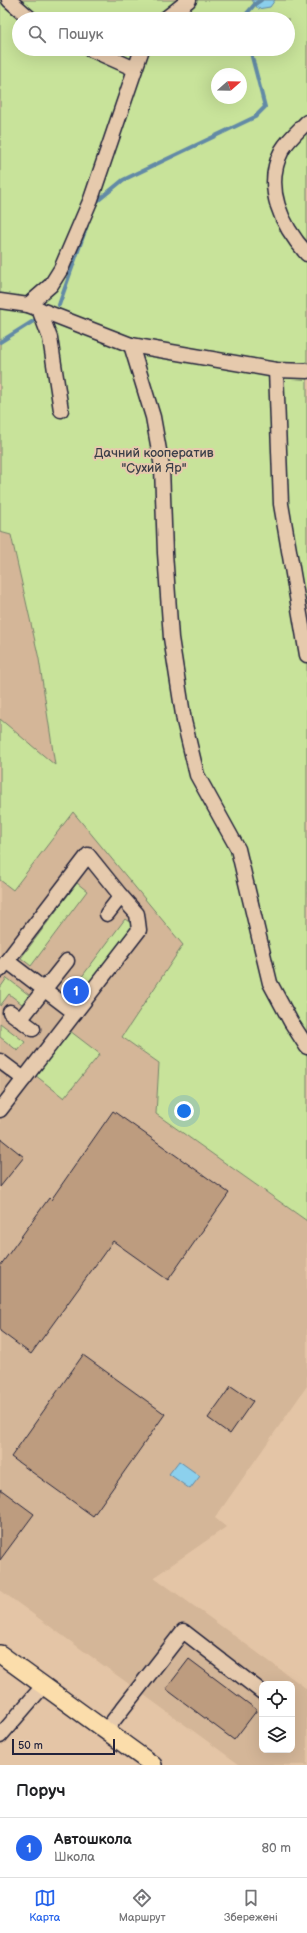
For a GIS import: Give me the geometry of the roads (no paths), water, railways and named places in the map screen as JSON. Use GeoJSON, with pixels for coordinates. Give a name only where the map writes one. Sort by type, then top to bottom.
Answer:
{"type":"FeatureCollection","features":[{"type":"Feature","properties":{"kind":"main road"},"geometry":{"type":"LineString","coordinates":[[0,1654],[153,1765]]}},
{"type":"Feature","properties":{"kind":"street"},"geometry":{"type":"LineString","coordinates":[[9,0],[23,12]]}},
{"type":"Feature","properties":{"kind":"street"},"geometry":{"type":"LineString","coordinates":[[174,12],[189,0]]}},
{"type":"Feature","properties":{"kind":"street"},"geometry":{"type":"LineString","coordinates":[[106,56],[135,69]]}},
{"type":"Feature","properties":{"kind":"street"},"geometry":{"type":"LineString","coordinates":[[34,307],[62,269],[91,199],[140,56]]}},
{"type":"Feature","properties":{"kind":"street"},"geometry":{"type":"LineString","coordinates":[[307,122],[283,149],[274,173],[274,192],[279,212],[292,237],[307,254]]}},
{"type":"Feature","properties":{"kind":"street"},"geometry":{"type":"LineString","coordinates":[[0,301],[34,307],[131,345],[276,370],[307,371]]}},
{"type":"Feature","properties":{"kind":"street"},"geometry":{"type":"LineString","coordinates":[[34,307],[50,338],[61,410]]}},
{"type":"Feature","properties":{"kind":"street"},"geometry":{"type":"LineString","coordinates":[[131,345],[153,417],[162,467],[165,553],[171,638],[184,721],[197,775],[238,849],[270,983],[291,1022],[307,1047]]}},
{"type":"Feature","properties":{"kind":"street"},"geometry":{"type":"LineString","coordinates":[[276,370],[281,504],[307,655]]}},
{"type":"Feature","properties":{"kind":"street"},"geometry":{"type":"LineString","coordinates":[[0,1110],[75,1013],[139,930],[137,914],[88,855],[4,965],[44,990],[75,1013]]}},
{"type":"Feature","properties":{"kind":"street"},"geometry":{"type":"LineString","coordinates":[[107,914],[121,896]]}},
{"type":"Feature","properties":{"kind":"street"},"geometry":{"type":"LineString","coordinates":[[33,1030],[15,1016],[44,990],[67,961]]}},
{"type":"Feature","properties":{"kind":"street"},"geometry":{"type":"LineString","coordinates":[[0,1060],[24,1079]]}},
{"type":"Feature","properties":{"kind":"street"},"geometry":{"type":"LineString","coordinates":[[106,1730],[183,1631],[259,1690]]}},
{"type":"Feature","properties":{"kind":"street"},"geometry":{"type":"LineString","coordinates":[[0,1736],[43,1686]]}},
{"type":"Feature","properties":{"kind":"water"},"geometry":{"type":"Polygon","coordinates":[[[252,0],[275,0],[270,7],[258,9],[252,0]]]}},
{"type":"Feature","properties":{"kind":"water"},"geometry":{"type":"Polygon","coordinates":[[[179,1461],[200,1476],[190,1489],[169,1474],[179,1461]]]}},
{"type":"Feature","properties":{"kind":"waterway"},"geometry":{"type":"LineString","coordinates":[[248,12],[261,0]]}},
{"type":"Feature","properties":{"kind":"waterway"},"geometry":{"type":"LineString","coordinates":[[95,203],[123,180],[255,117],[265,107],[252,56]]}},
{"type":"Feature","properties":{"kind":"waterway"},"geometry":{"type":"LineString","coordinates":[[59,305],[87,225]]}},
{"type":"Feature","properties":{"kind":"waterway"},"geometry":{"type":"LineString","coordinates":[[0,342],[35,320]]}},
{"type":"Feature","properties":{"kind":"place","name":"Автошкола"},"geometry":{"type":"Point","coordinates":[76,991]}},
{"type":"Feature","properties":{"kind":"park label","name":"Дачний кооператив \"Сухий Яр\""},"geometry":{"type":"Point","coordinates":[154,460]}}]}
